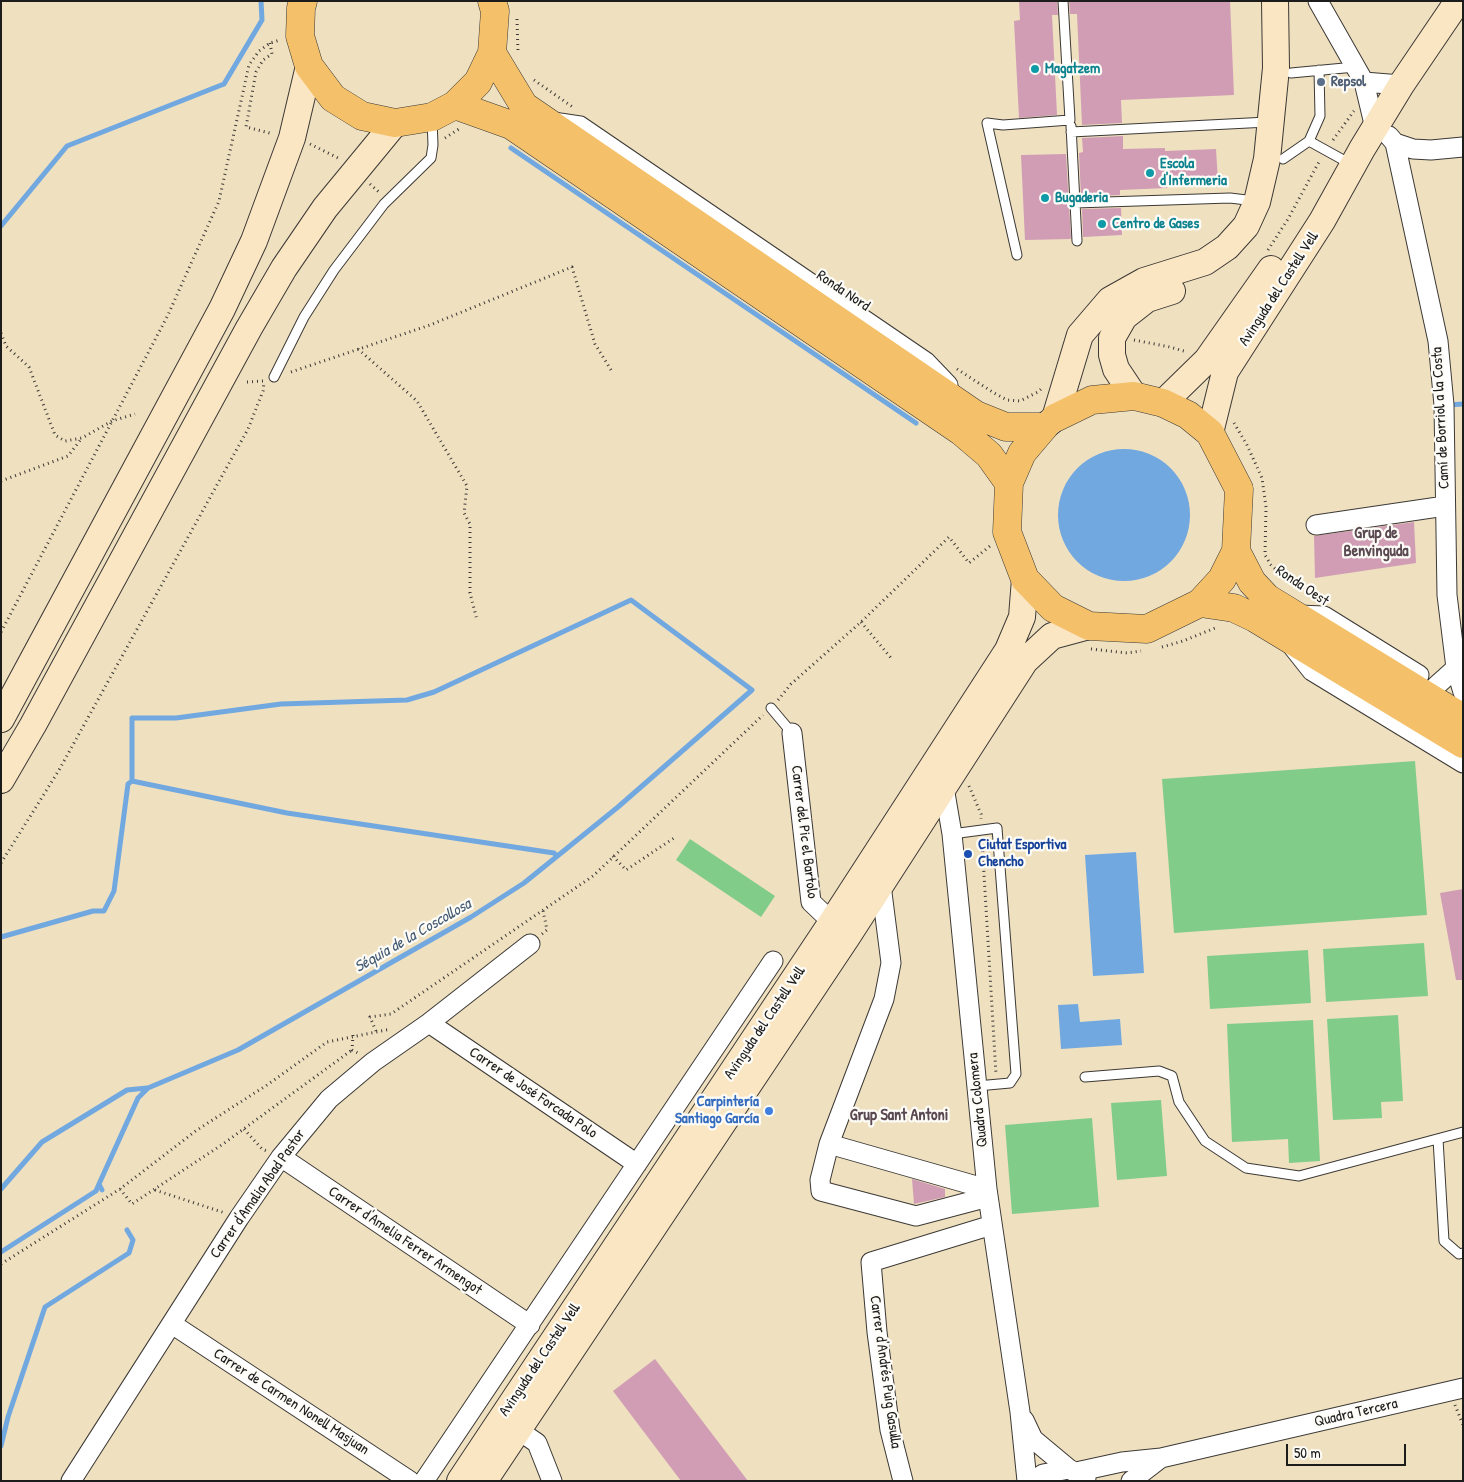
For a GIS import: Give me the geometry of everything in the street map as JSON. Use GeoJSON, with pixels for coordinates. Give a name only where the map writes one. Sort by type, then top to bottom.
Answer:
{"type":"FeatureCollection","features":[{"type":"Feature","properties":{"kind":"main road"},"geometry":{"type":"LineString","coordinates":[[1049,422],[1092,400],[1134,396],[1163,403],[1188,415],[1220,426],[1239,488],[1236,550],[1222,579],[1200,603],[1148,629],[1086,637],[1053,608],[1025,578],[1007,532],[1010,483],[1022,453],[1049,422],[1080,335],[1110,300],[1144,281],[1205,262],[1227,246],[1246,226],[1257,202],[1267,159],[1276,68],[1275,1]]}},
{"type":"Feature","properties":{"kind":"main road"},"geometry":{"type":"LineString","coordinates":[[1134,396],[1116,369],[1112,354],[1112,338],[1124,316],[1147,299],[1210,278],[1235,262],[1258,236],[1273,206],[1283,159],[1288,121],[1291,73],[1290,1]]}},
{"type":"Feature","properties":{"kind":"main road","name":"Avinguda del Castell Vell"},"geometry":{"type":"LineString","coordinates":[[1163,403],[1207,360],[1345,154],[1383,131],[1401,84],[1458,1]]}},
{"type":"Feature","properties":{"kind":"main road"},"geometry":{"type":"LineString","coordinates":[[300,4],[300,36],[309,66],[333,98],[362,116],[396,123],[449,116],[511,125],[954,427],[989,455],[1010,483]]}},
{"type":"Feature","properties":{"kind":"main road"},"geometry":{"type":"LineString","coordinates":[[449,116],[478,82],[492,53],[496,12],[505,6]]}},
{"type":"Feature","properties":{"kind":"main road","name":"Ronda Nord"},"geometry":{"type":"LineString","coordinates":[[492,53],[535,114],[976,415],[1006,427],[1049,422]]}},
{"type":"Feature","properties":{"kind":"main road"},"geometry":{"type":"LineString","coordinates":[[1,719],[222,309],[254,241],[292,138],[309,66]]}},
{"type":"Feature","properties":{"kind":"main road"},"geometry":{"type":"LineString","coordinates":[[1,780],[33,725],[249,328],[284,268],[325,208],[396,123]]}},
{"type":"Feature","properties":{"kind":"main road","name":"Avinguda del Castell Vell"},"geometry":{"type":"LineString","coordinates":[[1220,426],[1225,372],[1322,221],[1345,154]]}},
{"type":"Feature","properties":{"kind":"main road","name":"Ronda Oest"},"geometry":{"type":"LineString","coordinates":[[1236,550],[1252,582],[1287,625],[1463,744]]}},
{"type":"Feature","properties":{"kind":"main road","name":"Avinguda del Castell Vell"},"geometry":{"type":"LineString","coordinates":[[460,1481],[832,922],[1008,650],[1022,616],[1025,578]]}},
{"type":"Feature","properties":{"kind":"main road","name":"Ronda Oest"},"geometry":{"type":"LineString","coordinates":[[1200,603],[1234,608],[1255,618],[1287,625],[1463,718]]}},
{"type":"Feature","properties":{"kind":"main road","name":"Avinguda del Castell Vell"},"geometry":{"type":"LineString","coordinates":[[484,1481],[881,884],[956,786],[1025,661],[1052,636],[1086,637]]}},
{"type":"Feature","properties":{"kind":"street","name":"Camí de Borriol a la Costa"},"geometry":{"type":"LineString","coordinates":[[1318,1],[1360,74],[1383,131],[1438,341],[1444,405],[1448,595],[1456,668],[1463,692]]}},
{"type":"Feature","properties":{"kind":"street"},"geometry":{"type":"LineString","coordinates":[[1360,74],[1401,84]]}},
{"type":"Feature","properties":{"kind":"street"},"geometry":{"type":"LineString","coordinates":[[1383,131],[1413,150],[1432,150],[1463,146]]}},
{"type":"Feature","properties":{"kind":"street"},"geometry":{"type":"LineString","coordinates":[[1316,525],[1445,506]]}},
{"type":"Feature","properties":{"kind":"street","name":"Ronda Oest"},"geometry":{"type":"LineString","coordinates":[[1463,702],[1324,616],[1287,625],[1312,671],[1463,763]]}},
{"type":"Feature","properties":{"kind":"street"},"geometry":{"type":"LineString","coordinates":[[1436,686],[1456,668]]}},
{"type":"Feature","properties":{"kind":"street","name":"Carrer del Pic el Bartolo"},"geometry":{"type":"LineString","coordinates":[[792,733],[811,902],[832,922]]}},
{"type":"Feature","properties":{"kind":"street","name":"Quadra Colomera"},"geometry":{"type":"LineString","coordinates":[[956,786],[952,834],[980,1086],[988,1193],[1020,1412],[1027,1481]]}},
{"type":"Feature","properties":{"kind":"street"},"geometry":{"type":"LineString","coordinates":[[881,884],[891,963],[884,999],[829,1144],[820,1180],[821,1191],[916,1216],[988,1193]]}},
{"type":"Feature","properties":{"kind":"street","name":"Carrer d'Amalia Abad Pastor"},"geometry":{"type":"LineString","coordinates":[[71,1481],[239,1218],[281,1157],[329,1099],[373,1062],[429,1023],[530,944]]}},
{"type":"Feature","properties":{"kind":"street","name":"Avinguda del Castell Vell"},"geometry":{"type":"LineString","coordinates":[[424,1481],[774,961]]}},
{"type":"Feature","properties":{"kind":"street"},"geometry":{"type":"LineString","coordinates":[[742,1007],[765,1023]]}},
{"type":"Feature","properties":{"kind":"street","name":"Carrer de José Forcada Polo"},"geometry":{"type":"LineString","coordinates":[[429,1023],[637,1164]]}},
{"type":"Feature","properties":{"kind":"street"},"geometry":{"type":"LineString","coordinates":[[829,1144],[988,1193]]}},
{"type":"Feature","properties":{"kind":"street","name":"Carrer d'Amelia Ferrer Armengot"},"geometry":{"type":"LineString","coordinates":[[281,1157],[530,1324]]}},
{"type":"Feature","properties":{"kind":"street","name":"Carrer d'Andrés Puig Gasulla"},"geometry":{"type":"LineString","coordinates":[[903,1481],[890,1430],[877,1332],[871,1262],[992,1225]]}},
{"type":"Feature","properties":{"kind":"street","name":"Carrer de Carmen Nonell Masjuan"},"geometry":{"type":"LineString","coordinates":[[172,1324],[410,1481]]}},
{"type":"Feature","properties":{"kind":"street","name":"Quadra Tercera"},"geometry":{"type":"LineString","coordinates":[[1078,1474],[1122,1462],[1161,1458],[1463,1388]]}},
{"type":"Feature","properties":{"kind":"street","name":"Quadra Colomera"},"geometry":{"type":"LineString","coordinates":[[1020,1412],[1033,1439],[1078,1474]]}},
{"type":"Feature","properties":{"kind":"street"},"geometry":{"type":"LineString","coordinates":[[518,1430],[536,1443],[552,1481]]}},
{"type":"Feature","properties":{"kind":"street","name":"Quadra Tercera"},"geometry":{"type":"LineString","coordinates":[[1131,1481],[1161,1458]]}},
{"type":"Feature","properties":{"kind":"street"},"geometry":{"type":"LineString","coordinates":[[1034,1481],[1043,1474],[1078,1474]]}},
{"type":"Feature","properties":{"kind":"lane"},"geometry":{"type":"LineString","coordinates":[[1063,1],[1077,241]]}},
{"type":"Feature","properties":{"kind":"lane"},"geometry":{"type":"LineString","coordinates":[[1283,159],[1309,141],[1320,116],[1319,70]]}},
{"type":"Feature","properties":{"kind":"lane"},"geometry":{"type":"LineString","coordinates":[[1291,73],[1319,70],[1360,74]]}},
{"type":"Feature","properties":{"kind":"lane"},"geometry":{"type":"LineString","coordinates":[[270,375],[334,270],[384,204],[431,158],[433,145],[449,116]]}},
{"type":"Feature","properties":{"kind":"lane"},"geometry":{"type":"LineString","coordinates":[[1017,255],[987,122],[1003,124],[1070,120]]}},
{"type":"Feature","properties":{"kind":"lane"},"geometry":{"type":"LineString","coordinates":[[1071,132],[1271,122]]}},
{"type":"Feature","properties":{"kind":"lane"},"geometry":{"type":"LineString","coordinates":[[1309,141],[1345,154]]}},
{"type":"Feature","properties":{"kind":"lane"},"geometry":{"type":"LineString","coordinates":[[1075,203],[1230,198],[1257,202]]}},
{"type":"Feature","properties":{"kind":"lane"},"geometry":{"type":"LineString","coordinates":[[771,708],[792,733]]}},
{"type":"Feature","properties":{"kind":"lane"},"geometry":{"type":"LineString","coordinates":[[952,834],[997,828],[1016,1074],[1010,1083],[980,1086]]}},
{"type":"Feature","properties":{"kind":"lane"},"geometry":{"type":"LineString","coordinates":[[1085,1077],[1159,1071],[1172,1076],[1179,1102],[1205,1141],[1246,1168],[1299,1176],[1463,1132]]}},
{"type":"Feature","properties":{"kind":"lane"},"geometry":{"type":"LineString","coordinates":[[1438,1139],[1444,1241],[1458,1254],[1463,1253]]}},
{"type":"Feature","properties":{"kind":"path"},"geometry":{"type":"LineString","coordinates":[[505,6],[518,61]]}},
{"type":"Feature","properties":{"kind":"path"},"geometry":{"type":"LineString","coordinates":[[1,632],[168,315],[219,201],[249,65],[259,51],[270,43],[300,36]]}},
{"type":"Feature","properties":{"kind":"path"},"geometry":{"type":"LineString","coordinates":[[532,80],[579,111]]}},
{"type":"Feature","properties":{"kind":"path"},"geometry":{"type":"LineString","coordinates":[[535,114],[540,84]]}},
{"type":"Feature","properties":{"kind":"path"},"geometry":{"type":"LineString","coordinates":[[1267,251],[1288,220],[1345,154],[1357,105]]}},
{"type":"Feature","properties":{"kind":"path"},"geometry":{"type":"LineString","coordinates":[[433,145],[449,116]]}},
{"type":"Feature","properties":{"kind":"path"},"geometry":{"type":"LineString","coordinates":[[380,193],[386,187]]}},
{"type":"Feature","properties":{"kind":"path"},"geometry":{"type":"LineString","coordinates":[[247,382],[264,380],[270,375],[430,325],[572,267],[595,344],[611,370]]}},
{"type":"Feature","properties":{"kind":"path"},"geometry":{"type":"LineString","coordinates":[[1,333],[6,346],[29,367],[55,436],[65,441],[82,438],[112,421],[135,414]]}},
{"type":"Feature","properties":{"kind":"path"},"geometry":{"type":"LineString","coordinates":[[1112,338],[1170,347],[1198,355],[1207,360]]}},
{"type":"Feature","properties":{"kind":"path"},"geometry":{"type":"LineString","coordinates":[[358,349],[417,401],[467,486],[464,513],[470,524],[470,593],[477,620]]}},
{"type":"Feature","properties":{"kind":"path"},"geometry":{"type":"LineString","coordinates":[[953,365],[1007,400],[1020,401],[1038,392],[1044,386]]}},
{"type":"Feature","properties":{"kind":"path"},"geometry":{"type":"LineString","coordinates":[[1,863],[59,770],[248,428],[263,391],[264,380],[270,375]]}},
{"type":"Feature","properties":{"kind":"path","name":"Ronda Oest"},"geometry":{"type":"LineString","coordinates":[[1220,426],[1247,445],[1262,478],[1266,508],[1265,555],[1271,565],[1281,574],[1321,600]]}},
{"type":"Feature","properties":{"kind":"path"},"geometry":{"type":"LineString","coordinates":[[1,481],[68,456],[82,438]]}},
{"type":"Feature","properties":{"kind":"path"},"geometry":{"type":"LineString","coordinates":[[376,1031],[370,1017],[391,1014],[593,876],[771,708],[791,684],[861,622],[949,537],[969,563]]}},
{"type":"Feature","properties":{"kind":"path"},"geometry":{"type":"LineString","coordinates":[[861,622],[891,658]]}},
{"type":"Feature","properties":{"kind":"path"},"geometry":{"type":"LineString","coordinates":[[1160,648],[1214,628],[1222,628]]}},
{"type":"Feature","properties":{"kind":"path"},"geometry":{"type":"LineString","coordinates":[[1086,637],[1108,652],[1127,653],[1143,651]]}},
{"type":"Feature","properties":{"kind":"path"},"geometry":{"type":"LineString","coordinates":[[956,786],[981,814],[996,1076],[981,1078],[980,1086]]}},
{"type":"Feature","properties":{"kind":"path"},"geometry":{"type":"LineString","coordinates":[[613,856],[626,870],[674,838]]}},
{"type":"Feature","properties":{"kind":"path"},"geometry":{"type":"LineString","coordinates":[[530,944],[546,930],[543,910]]}},
{"type":"Feature","properties":{"kind":"path"},"geometry":{"type":"LineString","coordinates":[[1,1264],[120,1189],[197,1130],[267,1085],[327,1042],[394,1028]]}},
{"type":"Feature","properties":{"kind":"path"},"geometry":{"type":"LineString","coordinates":[[120,1189],[132,1204],[244,1129],[352,1050]]}},
{"type":"Feature","properties":{"kind":"path"},"geometry":{"type":"LineString","coordinates":[[244,1129],[262,1149],[281,1157]]}},
{"type":"Feature","properties":{"kind":"path"},"geometry":{"type":"LineString","coordinates":[[154,1189],[239,1218]]}},
{"type":"Feature","properties":{"kind":"green space"},"geometry":{"type":"Polygon","coordinates":[[[1415,761],[1427,915],[1174,933],[1162,779],[1415,761]]]}},
{"type":"Feature","properties":{"kind":"green space"},"geometry":{"type":"Polygon","coordinates":[[[690,839],[775,896],[761,917],[676,860],[690,839]]]}},
{"type":"Feature","properties":{"kind":"green space"},"geometry":{"type":"Polygon","coordinates":[[[1424,943],[1428,996],[1326,1002],[1323,949],[1424,943]]]}},
{"type":"Feature","properties":{"kind":"green space"},"geometry":{"type":"Polygon","coordinates":[[[1308,950],[1311,1003],[1210,1009],[1207,956],[1308,950]]]}},
{"type":"Feature","properties":{"kind":"green space"},"geometry":{"type":"Polygon","coordinates":[[[1398,1015],[1403,1101],[1381,1102],[1382,1118],[1333,1120],[1327,1019],[1398,1015]]]}},
{"type":"Feature","properties":{"kind":"green space"},"geometry":{"type":"Polygon","coordinates":[[[1313,1020],[1320,1161],[1289,1163],[1288,1139],[1232,1142],[1227,1024],[1313,1020]]]}},
{"type":"Feature","properties":{"kind":"green space"},"geometry":{"type":"Polygon","coordinates":[[[1161,1100],[1167,1176],[1117,1180],[1111,1103],[1161,1100]]]}},
{"type":"Feature","properties":{"kind":"green space"},"geometry":{"type":"Polygon","coordinates":[[[1092,1118],[1099,1207],[1012,1214],[1005,1125],[1092,1118]]]}},
{"type":"Feature","properties":{"kind":"water"},"geometry":{"type":"Polygon","coordinates":[[[1124,449],[1149,454],[1161,460],[1179,478],[1185,490],[1190,515],[1185,540],[1179,552],[1161,570],[1149,576],[1124,581],[1099,576],[1087,570],[1069,552],[1063,540],[1058,515],[1063,490],[1069,478],[1087,460],[1099,454],[1124,449]]]}},
{"type":"Feature","properties":{"kind":"water"},"geometry":{"type":"Polygon","coordinates":[[[1136,852],[1144,973],[1093,976],[1085,855],[1136,852]]]}},
{"type":"Feature","properties":{"kind":"water"},"geometry":{"type":"Polygon","coordinates":[[[1078,1004],[1080,1022],[1120,1019],[1122,1045],[1061,1049],[1058,1005],[1078,1004]]]}},
{"type":"Feature","properties":{"kind":"building","name":"Magatzem"},"geometry":{"type":"Polygon","coordinates":[[[1019,1],[1057,1],[1058,15],[1052,15],[1057,115],[1019,118],[1014,21],[1020,20],[1019,1]]]}},
{"type":"Feature","properties":{"kind":"building"},"geometry":{"type":"Polygon","coordinates":[[[1069,1],[1230,1],[1234,95],[1121,100],[1122,123],[1082,125],[1077,14],[1070,14],[1069,1]]]}},
{"type":"Feature","properties":{"kind":"building","name":"Escola d'Infermeria"},"geometry":{"type":"Polygon","coordinates":[[[1123,136],[1123,149],[1165,148],[1165,151],[1216,149],[1218,181],[1167,184],[1167,188],[1120,190],[1120,195],[1081,197],[1079,153],[1083,152],[1082,138],[1123,136]]]}},
{"type":"Feature","properties":{"kind":"building","name":"Bugaderia"},"geometry":{"type":"Polygon","coordinates":[[[1066,154],[1071,238],[1025,240],[1021,155],[1066,154]]]}},
{"type":"Feature","properties":{"kind":"building","name":"Centro de Gases"},"geometry":{"type":"Polygon","coordinates":[[[1121,208],[1122,235],[1083,237],[1082,209],[1121,208]]]}},
{"type":"Feature","properties":{"kind":"building"},"geometry":{"type":"Polygon","coordinates":[[[1414,522],[1416,563],[1315,578],[1314,536],[1414,522]]]}},
{"type":"Feature","properties":{"kind":"building"},"geometry":{"type":"Polygon","coordinates":[[[1463,889],[1463,980],[1456,980],[1440,893],[1463,889]]]}},
{"type":"Feature","properties":{"kind":"building"},"geometry":{"type":"Polygon","coordinates":[[[912,1179],[945,1189],[945,1197],[914,1204],[912,1179]]]}},
{"type":"Feature","properties":{"kind":"building"},"geometry":{"type":"Polygon","coordinates":[[[655,1359],[748,1481],[681,1481],[613,1391],[655,1359]]]}},
{"type":"Feature","properties":{"kind":"waterway"},"geometry":{"type":"LineString","coordinates":[[1,226],[67,146],[224,84],[262,20],[261,1]]}},
{"type":"Feature","properties":{"kind":"waterway"},"geometry":{"type":"LineString","coordinates":[[511,148],[916,423]]}},
{"type":"Feature","properties":{"kind":"waterway"},"geometry":{"type":"LineString","coordinates":[[1448,405],[1463,404]]}},
{"type":"Feature","properties":{"kind":"waterway"},"geometry":{"type":"LineString","coordinates":[[1,937],[93,911],[104,911],[114,891],[128,784],[132,781],[132,718],[176,718],[281,704],[407,700],[434,692],[631,600],[752,690],[618,807],[524,883],[471,917],[238,1050],[148,1088],[138,1098],[99,1184],[102,1190]]}},
{"type":"Feature","properties":{"kind":"waterway"},"geometry":{"type":"LineString","coordinates":[[132,781],[287,813],[554,853],[557,856]]}},
{"type":"Feature","properties":{"kind":"waterway"},"geometry":{"type":"LineString","coordinates":[[1,1189],[42,1142],[127,1090],[147,1088]]}},
{"type":"Feature","properties":{"kind":"waterway"},"geometry":{"type":"LineString","coordinates":[[1,1252],[96,1191],[99,1184]]}},
{"type":"Feature","properties":{"kind":"waterway","name":"Séquia de la Coscollosa"},"geometry":{"type":"LineString","coordinates":[[1,1446],[8,1417],[45,1307],[129,1253],[133,1240],[127,1230]]}},
{"type":"Feature","properties":{"kind":"place","name":"Magatzem"},"geometry":{"type":"Point","coordinates":[1035,69]}},
{"type":"Feature","properties":{"kind":"place","name":"Repsol"},"geometry":{"type":"Point","coordinates":[1321,82]}},
{"type":"Feature","properties":{"kind":"place","name":"Escola d'Infermeria"},"geometry":{"type":"Point","coordinates":[1150,173]}},
{"type":"Feature","properties":{"kind":"place","name":"Bugaderia"},"geometry":{"type":"Point","coordinates":[1045,198]}},
{"type":"Feature","properties":{"kind":"place","name":"Centro de Gases"},"geometry":{"type":"Point","coordinates":[1102,224]}},
{"type":"Feature","properties":{"kind":"place","name":"Ciutat Esportiva Chencho"},"geometry":{"type":"Point","coordinates":[968,854]}},
{"type":"Feature","properties":{"kind":"place","name":"Carpintería Santiago García"},"geometry":{"type":"Point","coordinates":[769,1111]}},
{"type":"Feature","properties":{"kind":"district","name":"Grup de Benvinguda"},"geometry":{"type":"Point","coordinates":[1376,543]}},
{"type":"Feature","properties":{"kind":"district","name":"Grup Sant Antoni"},"geometry":{"type":"Point","coordinates":[899,1116]}}]}
